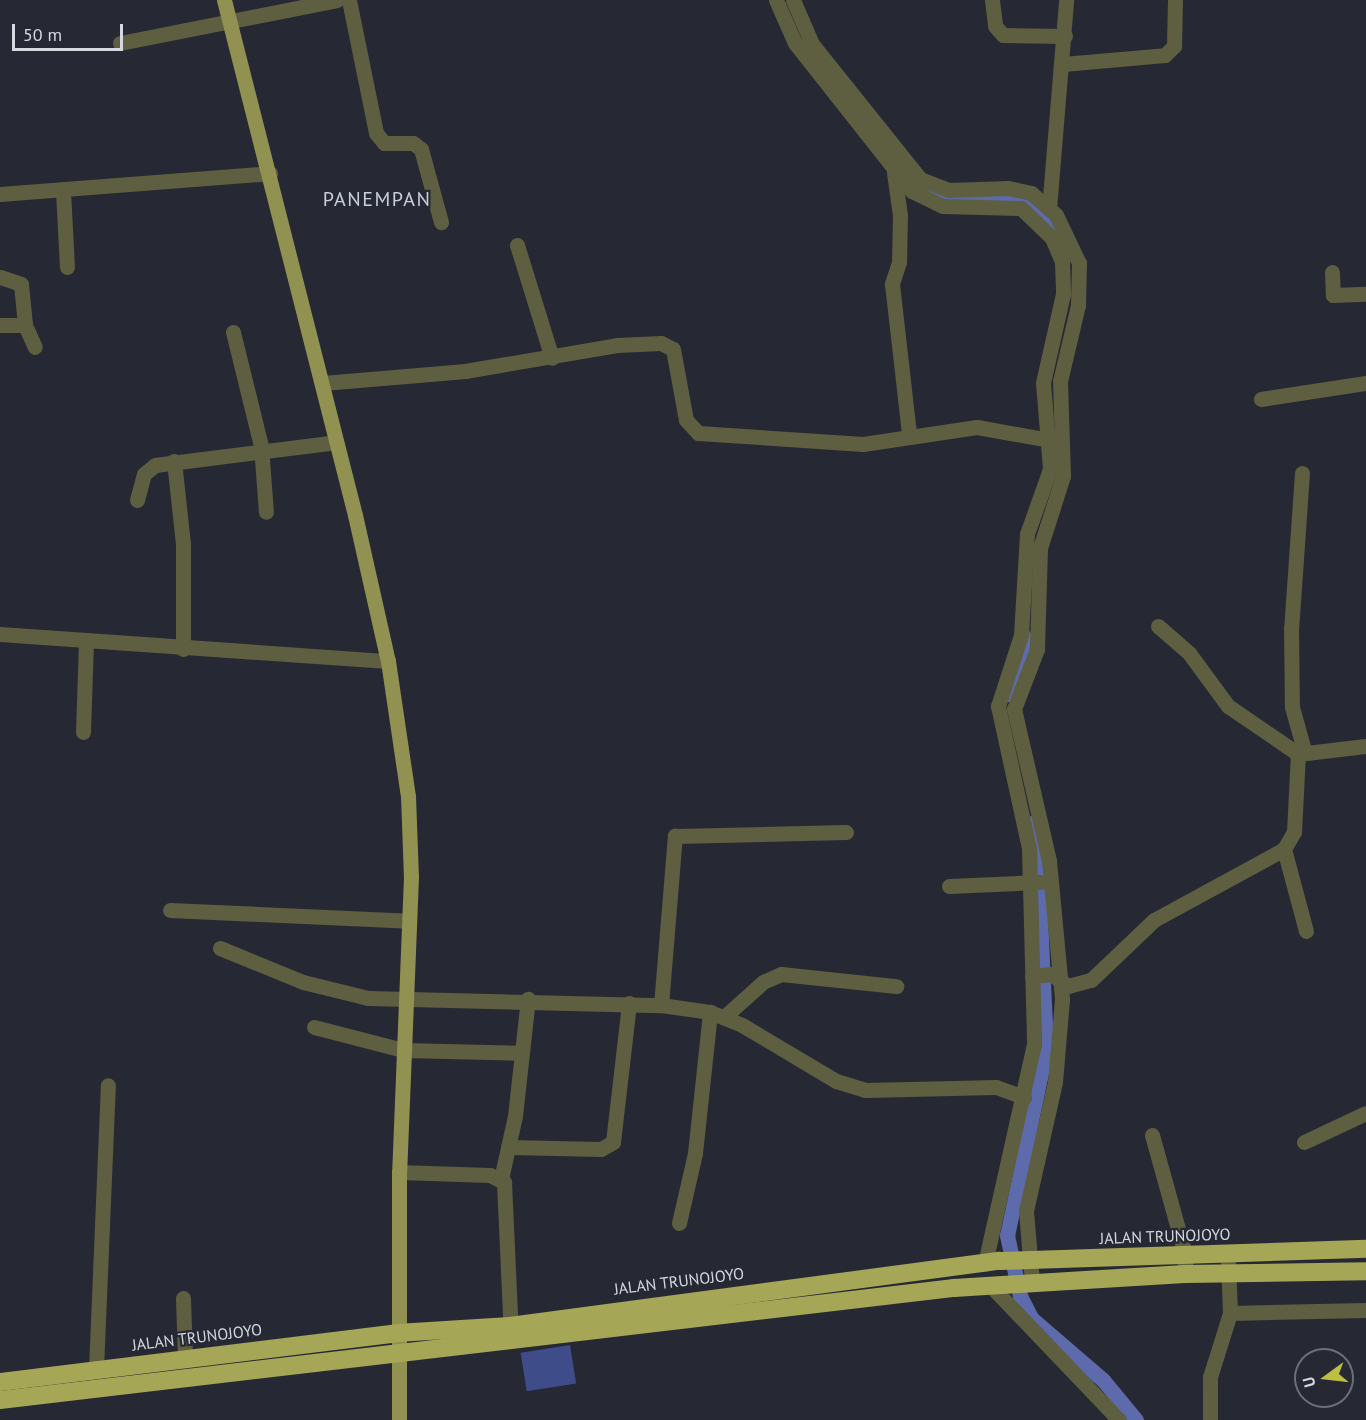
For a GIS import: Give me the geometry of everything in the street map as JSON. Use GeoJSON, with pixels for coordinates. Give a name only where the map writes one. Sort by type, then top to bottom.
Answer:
{"type":"FeatureCollection","features":[{"type":"Feature","properties":{"kind":"highway","name":"JALAN TRUNOJOYO"},"geometry":{"type":"LineString","coordinates":[[0,1400],[398,1352],[511,1333],[608,1310],[993,1262],[1185,1254],[1366,1250]]}},
{"type":"Feature","properties":{"kind":"highway","name":"JALAN TRUNOJOYO"},"geometry":{"type":"LineString","coordinates":[[0,1382],[185,1357],[397,1333],[607,1332],[998,1285],[1185,1274],[1366,1270]]}},
{"type":"Feature","properties":{"kind":"highway"},"geometry":{"type":"LineString","coordinates":[[782,1288],[784,1310]]}},
{"type":"Feature","properties":{"kind":"main road"},"geometry":{"type":"LineString","coordinates":[[224,0],[323,382],[388,661],[412,839],[399,1172],[397,1333],[399,1420]]}},
{"type":"Feature","properties":{"kind":"street"},"geometry":{"type":"LineString","coordinates":[[120,43],[337,0]]}},
{"type":"Feature","properties":{"kind":"street"},"geometry":{"type":"LineString","coordinates":[[349,0],[376,134],[384,144],[413,143],[421,148],[441,222]]}},
{"type":"Feature","properties":{"kind":"street"},"geometry":{"type":"LineString","coordinates":[[776,0],[789,33],[846,101],[920,179],[948,190],[1021,189],[1049,218]]}},
{"type":"Feature","properties":{"kind":"street"},"geometry":{"type":"LineString","coordinates":[[793,0],[813,44],[846,101],[894,173],[933,204],[1021,208],[1049,218]]}},
{"type":"Feature","properties":{"kind":"street"},"geometry":{"type":"LineString","coordinates":[[992,0],[995,26],[1003,34],[1065,36]]}},
{"type":"Feature","properties":{"kind":"street"},"geometry":{"type":"LineString","coordinates":[[993,1262],[1046,977],[1040,882],[1025,818],[1006,708],[1022,665],[1026,543],[1050,469],[1054,441],[1044,371],[1064,280],[1049,218],[1063,64],[1066,0]]}},
{"type":"Feature","properties":{"kind":"street"},"geometry":{"type":"LineString","coordinates":[[1063,64],[1165,55],[1174,46],[1174,0]]}},
{"type":"Feature","properties":{"kind":"street"},"geometry":{"type":"LineString","coordinates":[[0,195],[270,173]]}},
{"type":"Feature","properties":{"kind":"street"},"geometry":{"type":"LineString","coordinates":[[894,173],[899,262],[892,284],[909,434]]}},
{"type":"Feature","properties":{"kind":"street"},"geometry":{"type":"LineString","coordinates":[[63,191],[67,267]]}},
{"type":"Feature","properties":{"kind":"street"},"geometry":{"type":"LineString","coordinates":[[517,245],[552,358]]}},
{"type":"Feature","properties":{"kind":"street"},"geometry":{"type":"LineString","coordinates":[[1332,272],[1333,295],[1366,294]]}},
{"type":"Feature","properties":{"kind":"street"},"geometry":{"type":"LineString","coordinates":[[0,277],[21,284],[25,325],[35,347]]}},
{"type":"Feature","properties":{"kind":"street"},"geometry":{"type":"LineString","coordinates":[[0,325],[25,325]]}},
{"type":"Feature","properties":{"kind":"street"},"geometry":{"type":"LineString","coordinates":[[233,332],[261,453],[266,512]]}},
{"type":"Feature","properties":{"kind":"street"},"geometry":{"type":"LineString","coordinates":[[323,382],[454,373],[552,358],[617,345],[668,345],[686,420],[698,433],[863,444],[909,434],[989,427],[1054,441]]}},
{"type":"Feature","properties":{"kind":"street"},"geometry":{"type":"LineString","coordinates":[[1261,399],[1366,383]]}},
{"type":"Feature","properties":{"kind":"street"},"geometry":{"type":"LineString","coordinates":[[136,500],[149,468],[174,461],[261,453],[336,442]]}},
{"type":"Feature","properties":{"kind":"street"},"geometry":{"type":"LineString","coordinates":[[174,461],[183,544],[183,649]]}},
{"type":"Feature","properties":{"kind":"street"},"geometry":{"type":"LineString","coordinates":[[1302,473],[1291,629],[1292,707],[1301,752],[1294,832],[1286,855],[1306,931]]}},
{"type":"Feature","properties":{"kind":"street"},"geometry":{"type":"LineString","coordinates":[[1158,626],[1189,653],[1204,680],[1228,706],[1301,752],[1366,746]]}},
{"type":"Feature","properties":{"kind":"street"},"geometry":{"type":"LineString","coordinates":[[0,634],[183,649],[388,661]]}},
{"type":"Feature","properties":{"kind":"street"},"geometry":{"type":"LineString","coordinates":[[83,732],[86,640]]}},
{"type":"Feature","properties":{"kind":"street"},"geometry":{"type":"LineString","coordinates":[[1006,708],[1040,882],[1046,977],[1057,1074],[1026,1211],[1025,1260],[1029,1283]]}},
{"type":"Feature","properties":{"kind":"street"},"geometry":{"type":"LineString","coordinates":[[661,1005],[677,835],[846,832]]}},
{"type":"Feature","properties":{"kind":"street"},"geometry":{"type":"LineString","coordinates":[[1046,977],[1073,986],[1091,980],[1154,920],[1286,855]]}},
{"type":"Feature","properties":{"kind":"street"},"geometry":{"type":"LineString","coordinates":[[949,886],[1040,882]]}},
{"type":"Feature","properties":{"kind":"street"},"geometry":{"type":"LineString","coordinates":[[170,910],[409,921]]}},
{"type":"Feature","properties":{"kind":"street"},"geometry":{"type":"LineString","coordinates":[[220,948],[352,996],[628,1003],[661,1005],[717,1014],[836,1081],[865,1090],[996,1087],[1024,1097]]}},
{"type":"Feature","properties":{"kind":"street"},"geometry":{"type":"LineString","coordinates":[[679,1223],[695,1153],[717,1014],[763,982],[781,974],[896,986]]}},
{"type":"Feature","properties":{"kind":"street"},"geometry":{"type":"LineString","coordinates":[[511,1333],[501,1179],[508,1147],[528,999]]}},
{"type":"Feature","properties":{"kind":"street"},"geometry":{"type":"LineString","coordinates":[[508,1147],[601,1149],[613,1142],[628,1003]]}},
{"type":"Feature","properties":{"kind":"street"},"geometry":{"type":"LineString","coordinates":[[314,1027],[403,1050],[522,1053]]}},
{"type":"Feature","properties":{"kind":"street"},"geometry":{"type":"LineString","coordinates":[[96,1369],[108,1085]]}},
{"type":"Feature","properties":{"kind":"street"},"geometry":{"type":"LineString","coordinates":[[1304,1142],[1366,1113]]}},
{"type":"Feature","properties":{"kind":"street"},"geometry":{"type":"LineString","coordinates":[[1152,1135],[1185,1254],[1185,1274]]}},
{"type":"Feature","properties":{"kind":"street"},"geometry":{"type":"LineString","coordinates":[[399,1172],[501,1179]]}},
{"type":"Feature","properties":{"kind":"street"},"geometry":{"type":"LineString","coordinates":[[1210,1420],[1210,1377],[1230,1313],[1228,1253]]}},
{"type":"Feature","properties":{"kind":"street"},"geometry":{"type":"LineString","coordinates":[[998,1285],[1119,1420]]}},
{"type":"Feature","properties":{"kind":"street"},"geometry":{"type":"LineString","coordinates":[[183,1298],[185,1357]]}},
{"type":"Feature","properties":{"kind":"street"},"geometry":{"type":"LineString","coordinates":[[607,1332],[608,1310]]}},
{"type":"Feature","properties":{"kind":"street"},"geometry":{"type":"LineString","coordinates":[[1230,1313],[1366,1310]]}},
{"type":"Feature","properties":{"kind":"building"},"geometry":{"type":"Polygon","coordinates":[[[570,1345],[576,1384],[527,1391],[521,1353],[570,1345]]]}},
{"type":"Feature","properties":{"kind":"waterway"},"geometry":{"type":"LineString","coordinates":[[914,184],[921,191],[1024,200],[1045,214],[1060,239]]}},
{"type":"Feature","properties":{"kind":"waterway"},"geometry":{"type":"LineString","coordinates":[[1007,694],[1022,664],[1023,635]]}},
{"type":"Feature","properties":{"kind":"waterway"},"geometry":{"type":"LineString","coordinates":[[1031,823],[1037,850],[1046,1049],[1007,1235],[1020,1296],[1031,1318],[1103,1380],[1136,1420]]}},
{"type":"Feature","properties":{"kind":"district","name":"PANEMPAN"},"geometry":{"type":"Point","coordinates":[377,199]}}]}
